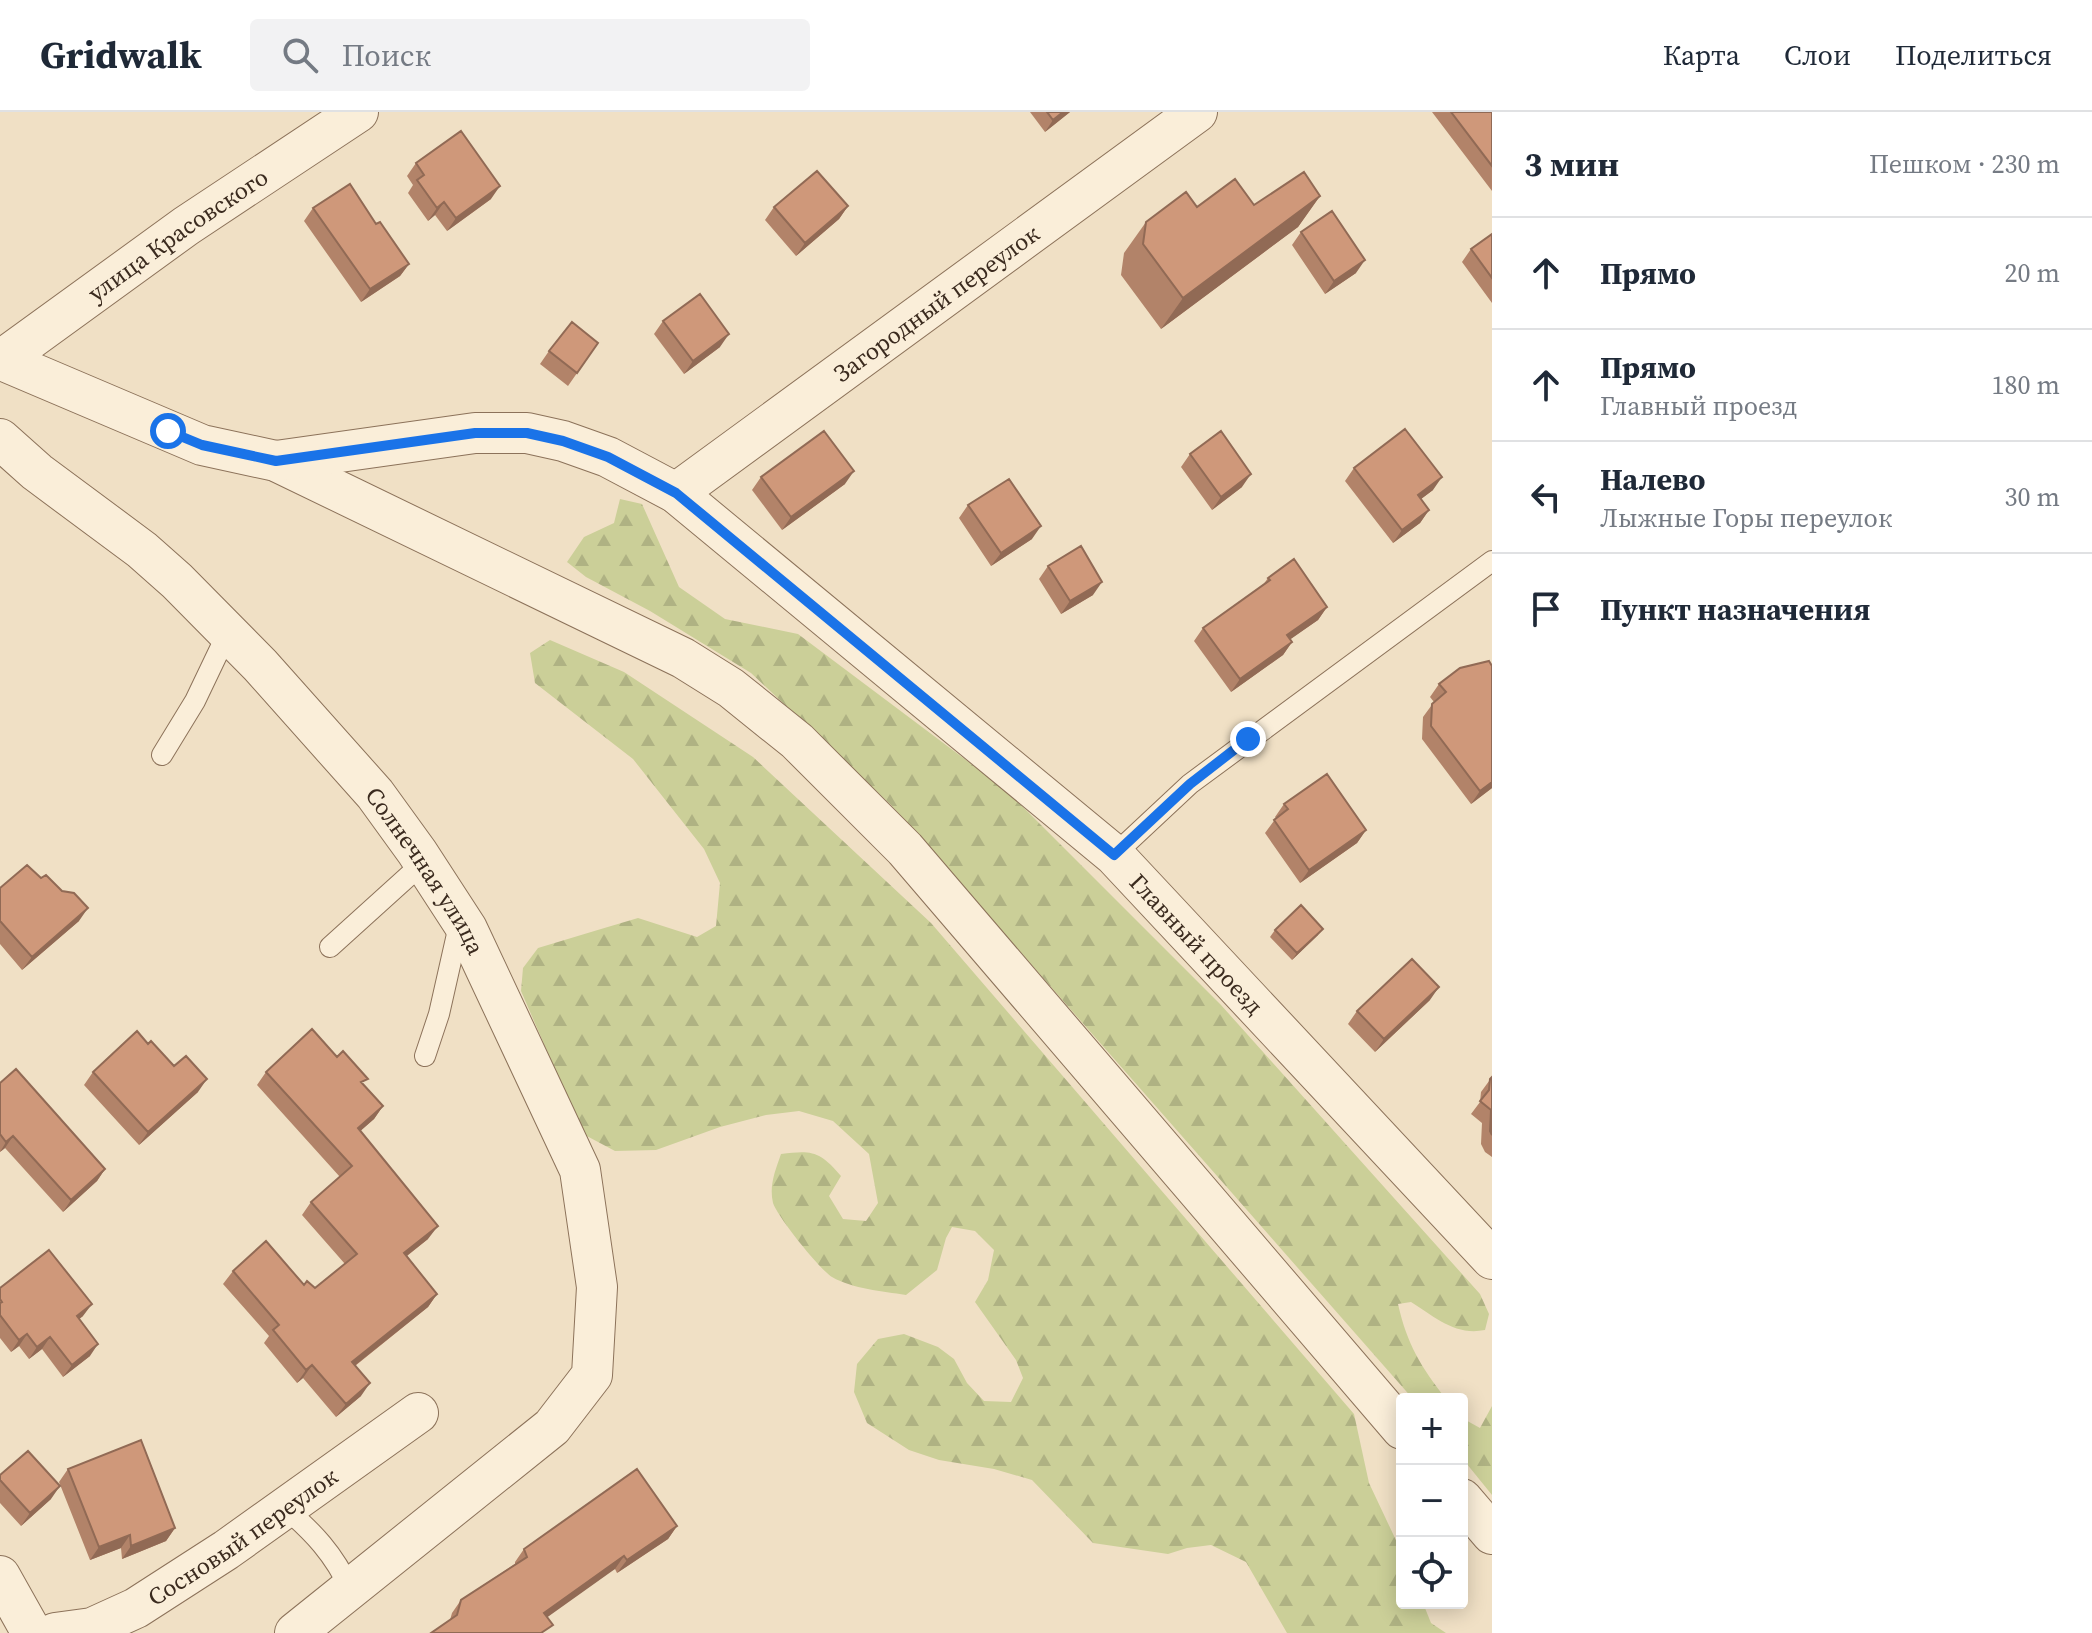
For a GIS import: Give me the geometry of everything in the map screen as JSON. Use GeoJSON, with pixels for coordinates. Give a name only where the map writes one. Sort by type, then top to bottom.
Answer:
{"type":"FeatureCollection","features":[{"type":"Feature","properties":{"kind":"street","name":"улица Красовского"},"geometry":{"type":"LineString","coordinates":[[1,361],[186,226],[358,112]]}},
{"type":"Feature","properties":{"kind":"street","name":"Загородный переулок"},"geometry":{"type":"LineString","coordinates":[[676,493],[1197,112]]}},
{"type":"Feature","properties":{"kind":"street"},"geometry":{"type":"LineString","coordinates":[[1,361],[202,445],[276,461],[683,658],[731,688],[797,741],[905,849],[1396,1422]]}},
{"type":"Feature","properties":{"kind":"street","name":"Главный проезд"},"geometry":{"type":"LineString","coordinates":[[276,461],[475,433],[527,433],[563,441],[608,457],[676,493],[1114,855],[1492,1259]]}},
{"type":"Feature","properties":{"kind":"street","name":"Солнечная улица"},"geometry":{"type":"LineString","coordinates":[[0,439],[37,472],[142,550],[228,632],[375,794],[460,918],[487,968],[580,1170],[597,1287],[592,1375],[552,1427],[295,1633]]}},
{"type":"Feature","properties":{"kind":"street","name":"Сосновый переулок"},"geometry":{"type":"LineString","coordinates":[[55,1633],[92,1628],[136,1608],[182,1580],[418,1413]]}},
{"type":"Feature","properties":{"kind":"street"},"geometry":{"type":"LineString","coordinates":[[1468,1506],[1492,1534]]}},
{"type":"Feature","properties":{"kind":"street"},"geometry":{"type":"LineString","coordinates":[[0,1576],[32,1633]]}},
{"type":"Feature","properties":{"kind":"lane"},"geometry":{"type":"LineString","coordinates":[[1114,855],[1190,784],[1492,561]]}},
{"type":"Feature","properties":{"kind":"lane"},"geometry":{"type":"LineString","coordinates":[[162,755],[195,701],[228,632]]}},
{"type":"Feature","properties":{"kind":"lane"},"geometry":{"type":"LineString","coordinates":[[330,947],[424,862]]}},
{"type":"Feature","properties":{"kind":"lane"},"geometry":{"type":"LineString","coordinates":[[425,1056],[439,1014],[460,918]]}},
{"type":"Feature","properties":{"kind":"lane"},"geometry":{"type":"LineString","coordinates":[[285,1508],[322,1542],[339,1564],[350,1589]]}},
{"type":"Feature","properties":{"kind":"green space"},"geometry":{"type":"Polygon","coordinates":[[[620,499],[642,504],[679,587],[725,619],[798,634],[1006,790],[1221,1005],[1480,1294],[1489,1314],[1485,1330],[1455,1328],[1411,1302],[1398,1304],[1416,1354],[1442,1393],[1408,1393],[891,805],[751,673],[650,611],[586,577],[567,562],[584,537],[614,523],[620,499]]]}},
{"type":"Feature","properties":{"kind":"green space"},"geometry":{"type":"Polygon","coordinates":[[[550,640],[624,672],[753,757],[931,923],[1354,1414],[1369,1483],[1396,1540],[1396,1609],[1425,1609],[1431,1623],[1446,1633],[1287,1633],[1246,1562],[1211,1545],[1168,1554],[1093,1543],[1032,1480],[994,1469],[939,1460],[909,1450],[867,1423],[854,1392],[857,1364],[878,1339],[904,1334],[938,1347],[954,1359],[967,1383],[984,1401],[1011,1402],[1023,1378],[1016,1360],[975,1302],[988,1280],[994,1250],[975,1231],[952,1227],[937,1270],[906,1295],[858,1287],[832,1277],[790,1230],[776,1210],[772,1197],[773,1178],[781,1154],[815,1154],[834,1168],[841,1176],[829,1196],[843,1219],[866,1221],[878,1203],[869,1154],[833,1121],[799,1111],[766,1115],[720,1127],[656,1150],[615,1151],[583,1134],[521,991],[523,968],[538,948],[638,918],[697,937],[716,926],[720,883],[704,849],[633,759],[535,683],[530,653],[550,640]]]}},
{"type":"Feature","properties":{"kind":"green space"},"geometry":{"type":"Polygon","coordinates":[[[1492,1406],[1492,1495],[1468,1465],[1468,1421],[1480,1428],[1492,1406]]]}},
{"type":"Feature","properties":{"kind":"building"},"geometry":{"type":"Polygon","coordinates":[[[1047,112],[1063,112],[1053,120],[1047,112]]]}},
{"type":"Feature","properties":{"kind":"building"},"geometry":{"type":"Polygon","coordinates":[[[1451,112],[1492,112],[1492,166],[1451,112]]]}},
{"type":"Feature","properties":{"kind":"building"},"geometry":{"type":"Polygon","coordinates":[[[461,131],[500,186],[456,218],[444,202],[437,208],[417,180],[424,175],[416,163],[461,131]]]}},
{"type":"Feature","properties":{"kind":"building"},"geometry":{"type":"Polygon","coordinates":[[[817,171],[848,206],[805,243],[774,207],[817,171]]]}},
{"type":"Feature","properties":{"kind":"building"},"geometry":{"type":"Polygon","coordinates":[[[1304,172],[1320,196],[1183,298],[1143,244],[1146,222],[1186,192],[1197,207],[1235,179],[1254,205],[1304,172]]]}},
{"type":"Feature","properties":{"kind":"building"},"geometry":{"type":"Polygon","coordinates":[[[350,184],[376,224],[380,222],[409,264],[370,289],[313,208],[350,184]]]}},
{"type":"Feature","properties":{"kind":"building"},"geometry":{"type":"Polygon","coordinates":[[[1332,211],[1365,260],[1334,281],[1301,232],[1332,211]]]}},
{"type":"Feature","properties":{"kind":"building"},"geometry":{"type":"Polygon","coordinates":[[[1492,234],[1492,278],[1471,249],[1492,234]]]}},
{"type":"Feature","properties":{"kind":"building"},"geometry":{"type":"Polygon","coordinates":[[[700,294],[729,334],[693,361],[663,321],[700,294]]]}},
{"type":"Feature","properties":{"kind":"building"},"geometry":{"type":"Polygon","coordinates":[[[572,322],[598,343],[577,373],[549,351],[572,322]]]}},
{"type":"Feature","properties":{"kind":"building"},"geometry":{"type":"Polygon","coordinates":[[[1405,429],[1442,477],[1418,495],[1429,510],[1402,530],[1354,468],[1405,429]]]}},
{"type":"Feature","properties":{"kind":"building"},"geometry":{"type":"Polygon","coordinates":[[[824,431],[854,471],[791,517],[761,477],[824,431]]]}},
{"type":"Feature","properties":{"kind":"building"},"geometry":{"type":"Polygon","coordinates":[[[1221,431],[1251,474],[1221,497],[1190,454],[1221,431]]]}},
{"type":"Feature","properties":{"kind":"building"},"geometry":{"type":"Polygon","coordinates":[[[1009,479],[1041,526],[1001,553],[968,505],[1009,479]]]}},
{"type":"Feature","properties":{"kind":"building"},"geometry":{"type":"Polygon","coordinates":[[[1081,546],[1102,582],[1070,601],[1048,566],[1081,546]]]}},
{"type":"Feature","properties":{"kind":"building"},"geometry":{"type":"Polygon","coordinates":[[[1294,559],[1327,607],[1287,635],[1292,642],[1240,679],[1203,628],[1294,559]]]}},
{"type":"Feature","properties":{"kind":"building"},"geometry":{"type":"Polygon","coordinates":[[[1489,661],[1492,666],[1492,782],[1480,791],[1431,726],[1432,704],[1446,692],[1439,684],[1460,668],[1489,661]]]}},
{"type":"Feature","properties":{"kind":"building"},"geometry":{"type":"Polygon","coordinates":[[[1327,774],[1366,830],[1309,870],[1274,820],[1288,809],[1284,804],[1327,774]]]}},
{"type":"Feature","properties":{"kind":"building"},"geometry":{"type":"Polygon","coordinates":[[[27,865],[41,878],[46,875],[62,891],[74,893],[88,908],[32,957],[0,921],[0,888],[27,865]]]}},
{"type":"Feature","properties":{"kind":"building"},"geometry":{"type":"Polygon","coordinates":[[[1301,905],[1323,929],[1297,953],[1275,930],[1301,905]]]}},
{"type":"Feature","properties":{"kind":"building"},"geometry":{"type":"Polygon","coordinates":[[[1412,959],[1439,987],[1384,1039],[1357,1011],[1412,959]]]}},
{"type":"Feature","properties":{"kind":"building"},"geometry":{"type":"Polygon","coordinates":[[[312,1029],[337,1057],[343,1051],[368,1079],[361,1082],[383,1106],[358,1128],[438,1226],[404,1253],[437,1294],[352,1362],[370,1383],[346,1404],[312,1365],[306,1370],[273,1330],[279,1325],[233,1271],[266,1241],[304,1285],[307,1281],[315,1288],[357,1254],[311,1202],[352,1166],[266,1072],[312,1029]]]}},
{"type":"Feature","properties":{"kind":"building"},"geometry":{"type":"Polygon","coordinates":[[[137,1031],[174,1066],[186,1056],[207,1079],[148,1132],[93,1072],[137,1031]]]}},
{"type":"Feature","properties":{"kind":"building"},"geometry":{"type":"Polygon","coordinates":[[[16,1069],[105,1169],[71,1200],[13,1136],[6,1142],[0,1134],[0,1083],[16,1069]]]}},
{"type":"Feature","properties":{"kind":"building"},"geometry":{"type":"Polygon","coordinates":[[[1492,1077],[1492,1135],[1491,1110],[1480,1101],[1489,1090],[1492,1077]]]}},
{"type":"Feature","properties":{"kind":"building"},"geometry":{"type":"Polygon","coordinates":[[[49,1250],[92,1304],[77,1316],[98,1344],[72,1365],[50,1337],[37,1347],[27,1334],[19,1340],[0,1315],[0,1288],[49,1250]]]}},
{"type":"Feature","properties":{"kind":"building"},"geometry":{"type":"Polygon","coordinates":[[[141,1440],[175,1528],[131,1546],[130,1535],[99,1547],[68,1469],[141,1440]]]}},
{"type":"Feature","properties":{"kind":"building"},"geometry":{"type":"Polygon","coordinates":[[[28,1451],[60,1486],[30,1513],[0,1480],[0,1475],[28,1451]]]}},
{"type":"Feature","properties":{"kind":"building"},"geometry":{"type":"Polygon","coordinates":[[[637,1469],[677,1526],[627,1560],[624,1556],[544,1613],[553,1625],[541,1633],[431,1633],[457,1615],[461,1600],[527,1557],[524,1549],[637,1469]]]}},
{"type":"Feature","properties":{"kind":"route"},"geometry":{"type":"LineString","coordinates":[[168,431],[202,445],[276,461],[475,433],[527,433],[563,441],[608,457],[676,493],[1114,855],[1190,784],[1248,739]]}}]}
